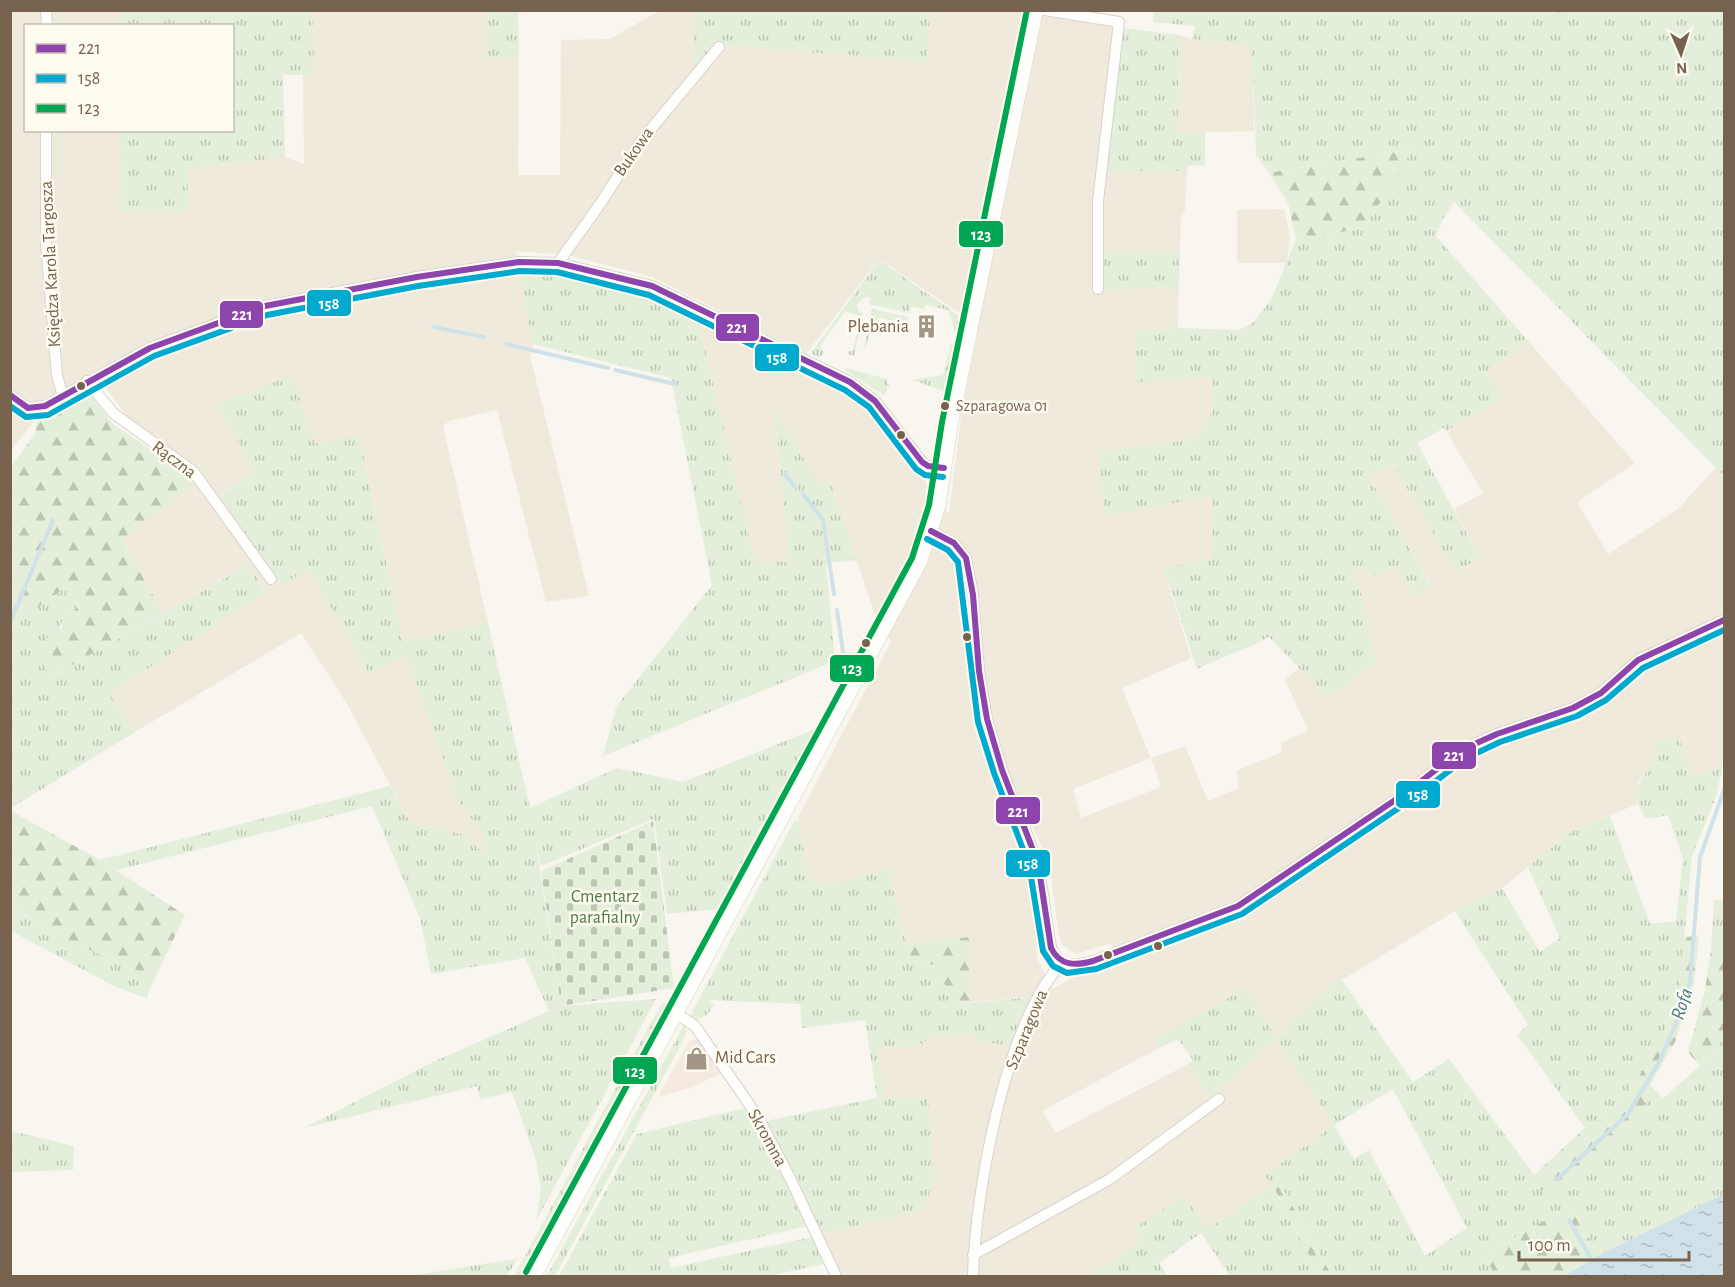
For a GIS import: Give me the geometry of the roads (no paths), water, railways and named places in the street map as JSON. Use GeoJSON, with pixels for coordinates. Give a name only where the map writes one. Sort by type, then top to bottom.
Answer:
{"type":"FeatureCollection","features":[{"type":"Feature","properties":{"kind":"street"},"geometry":{"type":"LineString","coordinates":[[534,1276],[905,593],[931,531],[1036,10]]}},
{"type":"Feature","properties":{"kind":"street"},"geometry":{"type":"LineString","coordinates":[[1045,10],[1119,22],[1098,201],[1098,289]]}},
{"type":"Feature","properties":{"kind":"street","name":"Bukowa"},"geometry":{"type":"LineString","coordinates":[[558,263],[641,141],[719,47]]}},
{"type":"Feature","properties":{"kind":"street","name":"Księdza Karola Targosza"},"geometry":{"type":"LineString","coordinates":[[46,132],[46,244],[57,375],[63,396]]}},
{"type":"Feature","properties":{"kind":"street"},"geometry":{"type":"LineString","coordinates":[[10,395],[31,408],[45,406],[150,348],[265,306],[484,267],[519,262],[558,263],[652,286],[850,382],[875,401],[922,462],[928,466],[945,468]]}},
{"type":"Feature","properties":{"kind":"street","name":"Rączna"},"geometry":{"type":"LineString","coordinates":[[87,381],[113,413],[194,471],[271,579]]}},
{"type":"Feature","properties":{"kind":"street"},"geometry":{"type":"LineString","coordinates":[[931,531],[954,543],[966,558],[973,595],[979,678],[987,719],[1002,770],[1038,863],[1054,956],[1062,963],[1075,965],[1093,961],[1238,906],[1410,790],[1461,750],[1504,731],[1573,708],[1601,693],[1638,660],[1725,620]]}},
{"type":"Feature","properties":{"kind":"street","name":"Szparagowa"},"geometry":{"type":"LineString","coordinates":[[973,1276],[974,1228],[1002,1094],[1036,998],[1062,963]]}},
{"type":"Feature","properties":{"kind":"street","name":"Skromna"},"geometry":{"type":"LineString","coordinates":[[677,1014],[695,1026],[758,1117],[791,1180],[836,1276]]}},
{"type":"Feature","properties":{"kind":"street"},"geometry":{"type":"LineString","coordinates":[[973,1255],[1110,1179],[1219,1099]]}},
{"type":"Feature","properties":{"kind":"water"},"geometry":{"type":"Polygon","coordinates":[[[1724,1194],[1724,1276],[1564,1276],[1599,1255],[1724,1194]]]}},
{"type":"Feature","properties":{"kind":"waterway"},"geometry":{"type":"LineString","coordinates":[[433,327],[484,337]]}},
{"type":"Feature","properties":{"kind":"waterway"},"geometry":{"type":"LineString","coordinates":[[506,344],[608,368]]}},
{"type":"Feature","properties":{"kind":"waterway"},"geometry":{"type":"LineString","coordinates":[[615,370],[675,384]]}},
{"type":"Feature","properties":{"kind":"waterway"},"geometry":{"type":"LineString","coordinates":[[785,474],[796,488]]}},
{"type":"Feature","properties":{"kind":"waterway"},"geometry":{"type":"LineString","coordinates":[[803,494],[823,520],[834,594]]}},
{"type":"Feature","properties":{"kind":"waterway"},"geometry":{"type":"LineString","coordinates":[[10,623],[53,520]]}},
{"type":"Feature","properties":{"kind":"waterway"},"geometry":{"type":"LineString","coordinates":[[837,610],[846,673]]}},
{"type":"Feature","properties":{"kind":"waterway","name":"Rofa"},"geometry":{"type":"LineString","coordinates":[[1556,1180],[1628,1114],[1659,1062],[1679,1017],[1690,982],[1700,857],[1724,790]]}},
{"type":"Feature","properties":{"kind":"waterway","name":"Rofa"},"geometry":{"type":"LineString","coordinates":[[1569,1220],[1594,1264]]}},
{"type":"Feature","properties":{"kind":"place","name":"Plebania"},"geometry":{"type":"Point","coordinates":[927,327]}},
{"type":"Feature","properties":{"kind":"place","name":"Szparagowa 01"},"geometry":{"type":"Point","coordinates":[945,406]}},
{"type":"Feature","properties":{"kind":"place","name":"Mid Cars"},"geometry":{"type":"Point","coordinates":[697,1058]}},
{"type":"Feature","properties":{"kind":"park label","name":"Cmentarz parafialny"},"geometry":{"type":"Point","coordinates":[605,907]}}]}
